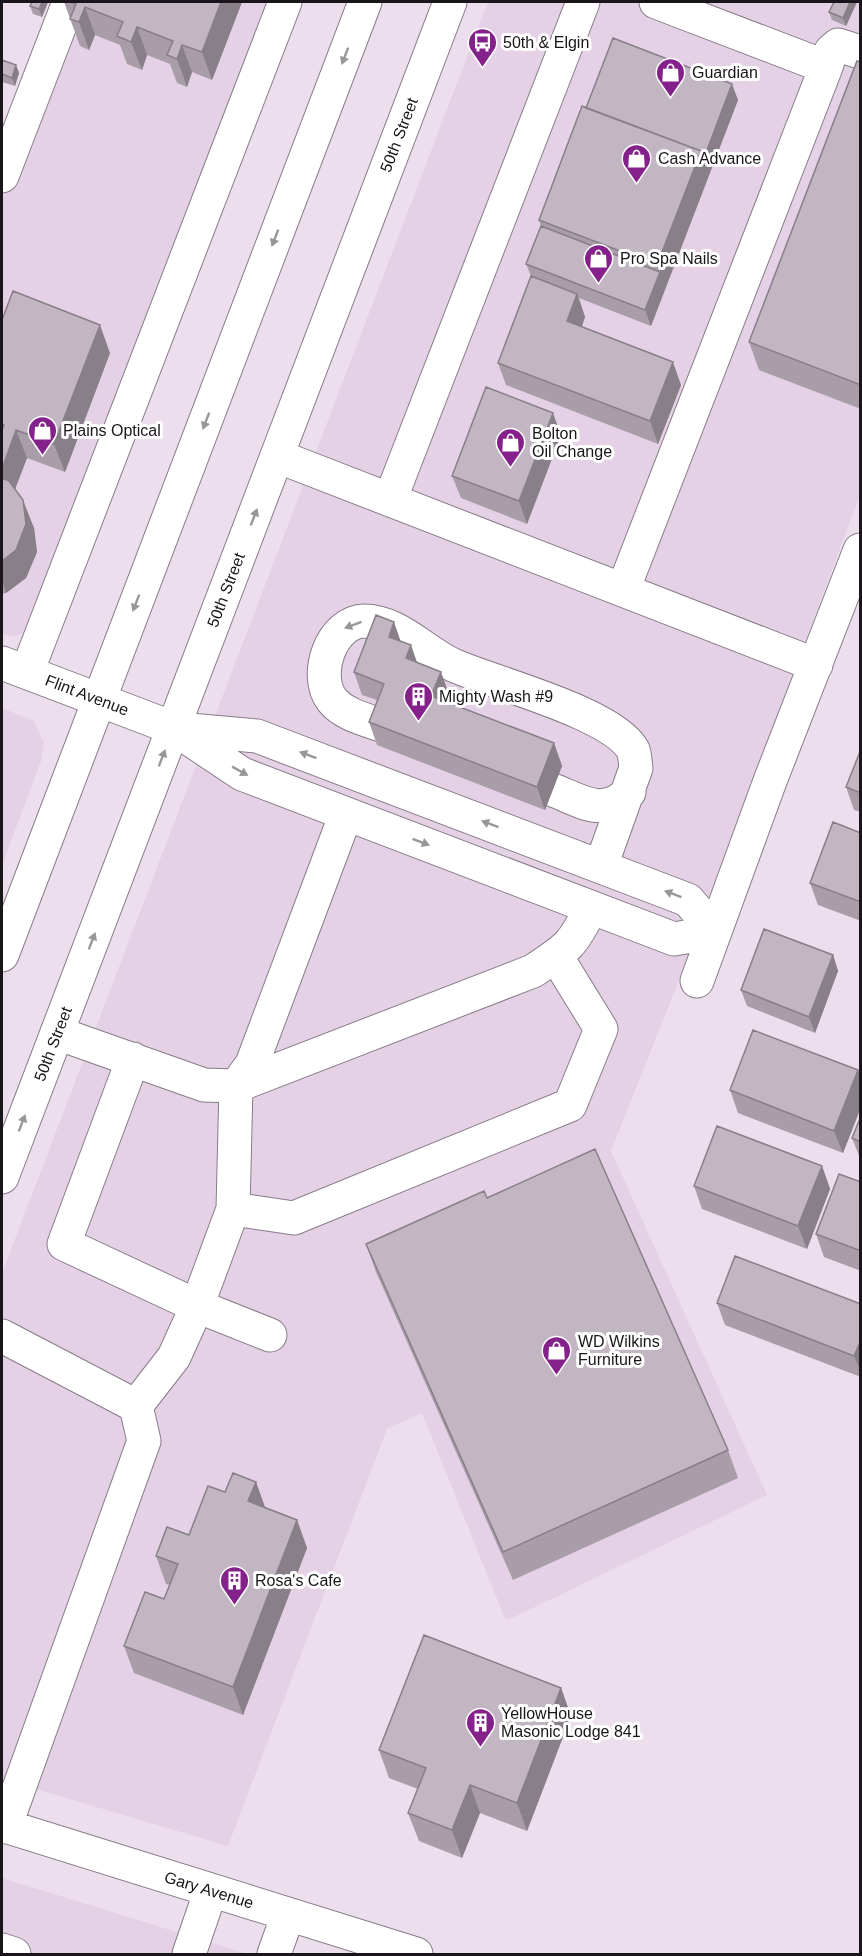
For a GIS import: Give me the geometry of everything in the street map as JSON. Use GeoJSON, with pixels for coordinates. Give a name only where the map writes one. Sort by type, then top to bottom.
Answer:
{"type":"FeatureCollection","features":[{"type":"Feature","properties":{"kind":"main road"},"geometry":{"type":"LineString","coordinates":[[2,176],[69,2]]}},
{"type":"Feature","properties":{"kind":"main road"},"geometry":{"type":"LineString","coordinates":[[14,668],[285,2]]}},
{"type":"Feature","properties":{"kind":"main road"},"geometry":{"type":"LineString","coordinates":[[2,955],[365,2]]}},
{"type":"Feature","properties":{"kind":"main road","name":"50th Street"},"geometry":{"type":"LineString","coordinates":[[2,1177],[450,2]]}},
{"type":"Feature","properties":{"kind":"main road"},"geometry":{"type":"LineString","coordinates":[[656,2],[826,67]]}},
{"type":"Feature","properties":{"kind":"main road"},"geometry":{"type":"LineString","coordinates":[[390,500],[577,4]]}},
{"type":"Feature","properties":{"kind":"main road"},"geometry":{"type":"LineString","coordinates":[[623,590],[831,51],[838,45],[861,52]]}},
{"type":"Feature","properties":{"kind":"main road"},"geometry":{"type":"LineString","coordinates":[[277,456],[816,665]]}},
{"type":"Feature","properties":{"kind":"main road"},"geometry":{"type":"LineString","coordinates":[[697,981],[861,550]]}},
{"type":"Feature","properties":{"kind":"main road"},"geometry":{"type":"LineString","coordinates":[[384,726],[344,710],[332,700],[326,689],[324,670],[332,645],[341,631],[351,623],[366,621],[403,633],[423,644],[450,664],[582,714],[623,738],[633,751],[636,768],[601,866]]}},
{"type":"Feature","properties":{"kind":"main road","name":"Flint Avenue"},"geometry":{"type":"LineString","coordinates":[[14,668],[173,728]]}},
{"type":"Feature","properties":{"kind":"main road"},"geometry":{"type":"LineString","coordinates":[[173,728],[242,774],[591,908],[674,939],[715,932]]}},
{"type":"Feature","properties":{"kind":"main road"},"geometry":{"type":"LineString","coordinates":[[173,728],[257,736],[688,900],[715,932]]}},
{"type":"Feature","properties":{"kind":"main road"},"geometry":{"type":"LineString","coordinates":[[553,790],[604,808],[619,803],[629,792]]}},
{"type":"Feature","properties":{"kind":"main road"},"geometry":{"type":"LineString","coordinates":[[136,1406],[174,1357],[198,1306],[233,1209],[236,1086],[252,1064],[346,814]]}},
{"type":"Feature","properties":{"kind":"main road"},"geometry":{"type":"LineString","coordinates":[[57,1033],[204,1085],[236,1086],[533,971],[566,950],[576,937],[591,908]]}},
{"type":"Feature","properties":{"kind":"main road"},"geometry":{"type":"LineString","coordinates":[[233,1209],[294,1218],[570,1105],[601,1029],[556,956]]}},
{"type":"Feature","properties":{"kind":"main road"},"geometry":{"type":"LineString","coordinates":[[133,1059],[64,1244],[198,1306],[270,1335]]}},
{"type":"Feature","properties":{"kind":"main road"},"geometry":{"type":"LineString","coordinates":[[2,1336],[136,1406],[144,1441],[3,1826]]}},
{"type":"Feature","properties":{"kind":"main road","name":"Gary Avenue"},"geometry":{"type":"LineString","coordinates":[[3,1826],[416,1954]]}},
{"type":"Feature","properties":{"kind":"main road"},"geometry":{"type":"LineString","coordinates":[[189,1954],[211,1890]]}},
{"type":"Feature","properties":{"kind":"main road"},"geometry":{"type":"LineString","coordinates":[[274,1954],[288,1915]]}},
{"type":"Feature","properties":{"kind":"main road"},"geometry":{"type":"LineString","coordinates":[[2,1950],[14,1954]]}},
{"type":"Feature","properties":{"kind":"shaded area"},"geometry":{"type":"Polygon","coordinates":[[[78,2],[268,2],[25,632],[14,637],[2,634],[2,199],[78,2]]]}},
{"type":"Feature","properties":{"kind":"shaded area"},"geometry":{"type":"Polygon","coordinates":[[[488,2],[860,2],[860,495],[683,970],[611,1151],[767,1495],[506,1621],[422,1413],[387,1429],[228,1846],[2,1779],[2,1273],[488,2]]]}},
{"type":"Feature","properties":{"kind":"shaded area"},"geometry":{"type":"Polygon","coordinates":[[[2,708],[34,721],[44,743],[41,761],[2,865],[2,708]]]}},
{"type":"Feature","properties":{"kind":"shaded area"},"geometry":{"type":"Polygon","coordinates":[[[2,1878],[248,1954],[2,1954],[2,1878]]]}},
{"type":"Feature","properties":{"kind":"building"},"geometry":{"type":"Polygon","coordinates":[[[32,2],[42,2],[39,9],[30,6],[32,2]]]}},
{"type":"Feature","properties":{"kind":"building"},"geometry":{"type":"Polygon","coordinates":[[[70,2],[221,2],[202,52],[182,45],[177,59],[167,55],[173,41],[137,27],[131,42],[117,36],[123,22],[85,7],[79,22],[70,19],[76,4],[70,2]]]}},
{"type":"Feature","properties":{"kind":"building"},"geometry":{"type":"Polygon","coordinates":[[[834,2],[850,2],[843,18],[829,12],[834,2]]]}},
{"type":"Feature","properties":{"kind":"building"},"geometry":{"type":"Polygon","coordinates":[[[613,38],[732,84],[704,158],[701,151],[586,108],[613,38]]]}},
{"type":"Feature","properties":{"kind":"building"},"geometry":{"type":"Polygon","coordinates":[[[2,60],[16,65],[12,78],[2,74],[2,60]]]}},
{"type":"Feature","properties":{"kind":"building"},"geometry":{"type":"Polygon","coordinates":[[[857,61],[861,62],[861,385],[749,342],[857,61]]]}},
{"type":"Feature","properties":{"kind":"building"},"geometry":{"type":"Polygon","coordinates":[[[582,106],[701,151],[657,265],[539,220],[582,106]]]}},
{"type":"Feature","properties":{"kind":"building","name":"Pro Spa Nails"},"geometry":{"type":"Polygon","coordinates":[[[541,226],[660,272],[645,310],[526,264],[541,226]]]}},
{"type":"Feature","properties":{"kind":"building"},"geometry":{"type":"Polygon","coordinates":[[[531,276],[577,294],[567,321],[673,362],[650,421],[498,363],[531,276]]]}},
{"type":"Feature","properties":{"kind":"building"},"geometry":{"type":"Polygon","coordinates":[[[13,291],[100,325],[54,444],[16,430],[2,469],[4,425],[2,424],[2,320],[13,291]]]}},
{"type":"Feature","properties":{"kind":"building","name":"Bolton Oil Change"},"geometry":{"type":"Polygon","coordinates":[[[486,387],[553,413],[519,501],[452,476],[486,387]]]}},
{"type":"Feature","properties":{"kind":"building"},"geometry":{"type":"Polygon","coordinates":[[[2,478],[9,481],[23,500],[26,524],[16,550],[2,561],[2,478]]]}},
{"type":"Feature","properties":{"kind":"building","name":"Mighty Wash #9"},"geometry":{"type":"Polygon","coordinates":[[[376,615],[394,622],[389,637],[411,645],[406,658],[441,672],[431,696],[554,743],[537,787],[369,722],[384,684],[354,672],[376,615]]]}},
{"type":"Feature","properties":{"kind":"building"},"geometry":{"type":"Polygon","coordinates":[[[861,749],[861,793],[846,787],[861,749]]]}},
{"type":"Feature","properties":{"kind":"building"},"geometry":{"type":"Polygon","coordinates":[[[833,822],[861,833],[861,902],[810,883],[833,822]]]}},
{"type":"Feature","properties":{"kind":"building"},"geometry":{"type":"Polygon","coordinates":[[[764,929],[833,955],[809,1017],[741,990],[764,929]]]}},
{"type":"Feature","properties":{"kind":"building"},"geometry":{"type":"Polygon","coordinates":[[[753,1030],[858,1070],[834,1131],[730,1090],[753,1030]]]}},
{"type":"Feature","properties":{"kind":"building"},"geometry":{"type":"Polygon","coordinates":[[[861,1116],[861,1142],[852,1138],[861,1116]]]}},
{"type":"Feature","properties":{"kind":"building"},"geometry":{"type":"Polygon","coordinates":[[[717,1126],[822,1166],[798,1226],[694,1186],[717,1126]]]}},
{"type":"Feature","properties":{"kind":"building","name":"WD Wilkins Furniture"},"geometry":{"type":"Polygon","coordinates":[[[595,1149],[728,1450],[503,1552],[366,1244],[484,1191],[487,1198],[595,1149]]]}},
{"type":"Feature","properties":{"kind":"building"},"geometry":{"type":"Polygon","coordinates":[[[839,1174],[861,1182],[861,1251],[816,1234],[839,1174]]]}},
{"type":"Feature","properties":{"kind":"building"},"geometry":{"type":"Polygon","coordinates":[[[735,1256],[861,1304],[861,1340],[854,1356],[717,1303],[735,1256]]]}},
{"type":"Feature","properties":{"kind":"building","name":"Rosa's Cafe"},"geometry":{"type":"Polygon","coordinates":[[[233,1473],[256,1482],[248,1501],[297,1520],[233,1687],[124,1646],[145,1592],[164,1599],[178,1564],[156,1556],[167,1527],[189,1535],[208,1486],[225,1492],[233,1473]]]}},
{"type":"Feature","properties":{"kind":"building","name":"YellowHouse Masonic Lodge 841"},"geometry":{"type":"Polygon","coordinates":[[[424,1635],[561,1688],[517,1803],[470,1785],[452,1830],[408,1813],[426,1768],[379,1750],[424,1635]]]}},
{"type":"Feature","properties":{"kind":"place","name":"50th & Elgin"},"geometry":{"type":"Point","coordinates":[482,68]}},
{"type":"Feature","properties":{"kind":"place","name":"Guardian"},"geometry":{"type":"Point","coordinates":[671,98]}},
{"type":"Feature","properties":{"kind":"place","name":"Cash Advance"},"geometry":{"type":"Point","coordinates":[637,184]}},
{"type":"Feature","properties":{"kind":"place","name":"Pro Spa Nails"},"geometry":{"type":"Point","coordinates":[599,284]}},
{"type":"Feature","properties":{"kind":"place","name":"Plains Optical"},"geometry":{"type":"Point","coordinates":[42,456]}},
{"type":"Feature","properties":{"kind":"place","name":"Bolton Oil Change"},"geometry":{"type":"Point","coordinates":[511,468]}},
{"type":"Feature","properties":{"kind":"place","name":"Mighty Wash #9"},"geometry":{"type":"Point","coordinates":[418,722]}},
{"type":"Feature","properties":{"kind":"place","name":"WD Wilkins Furniture"},"geometry":{"type":"Point","coordinates":[557,1376]}},
{"type":"Feature","properties":{"kind":"place","name":"Rosa's Cafe"},"geometry":{"type":"Point","coordinates":[234,1606]}},
{"type":"Feature","properties":{"kind":"place","name":"YellowHouse Masonic Lodge 841"},"geometry":{"type":"Point","coordinates":[480,1748]}}]}
